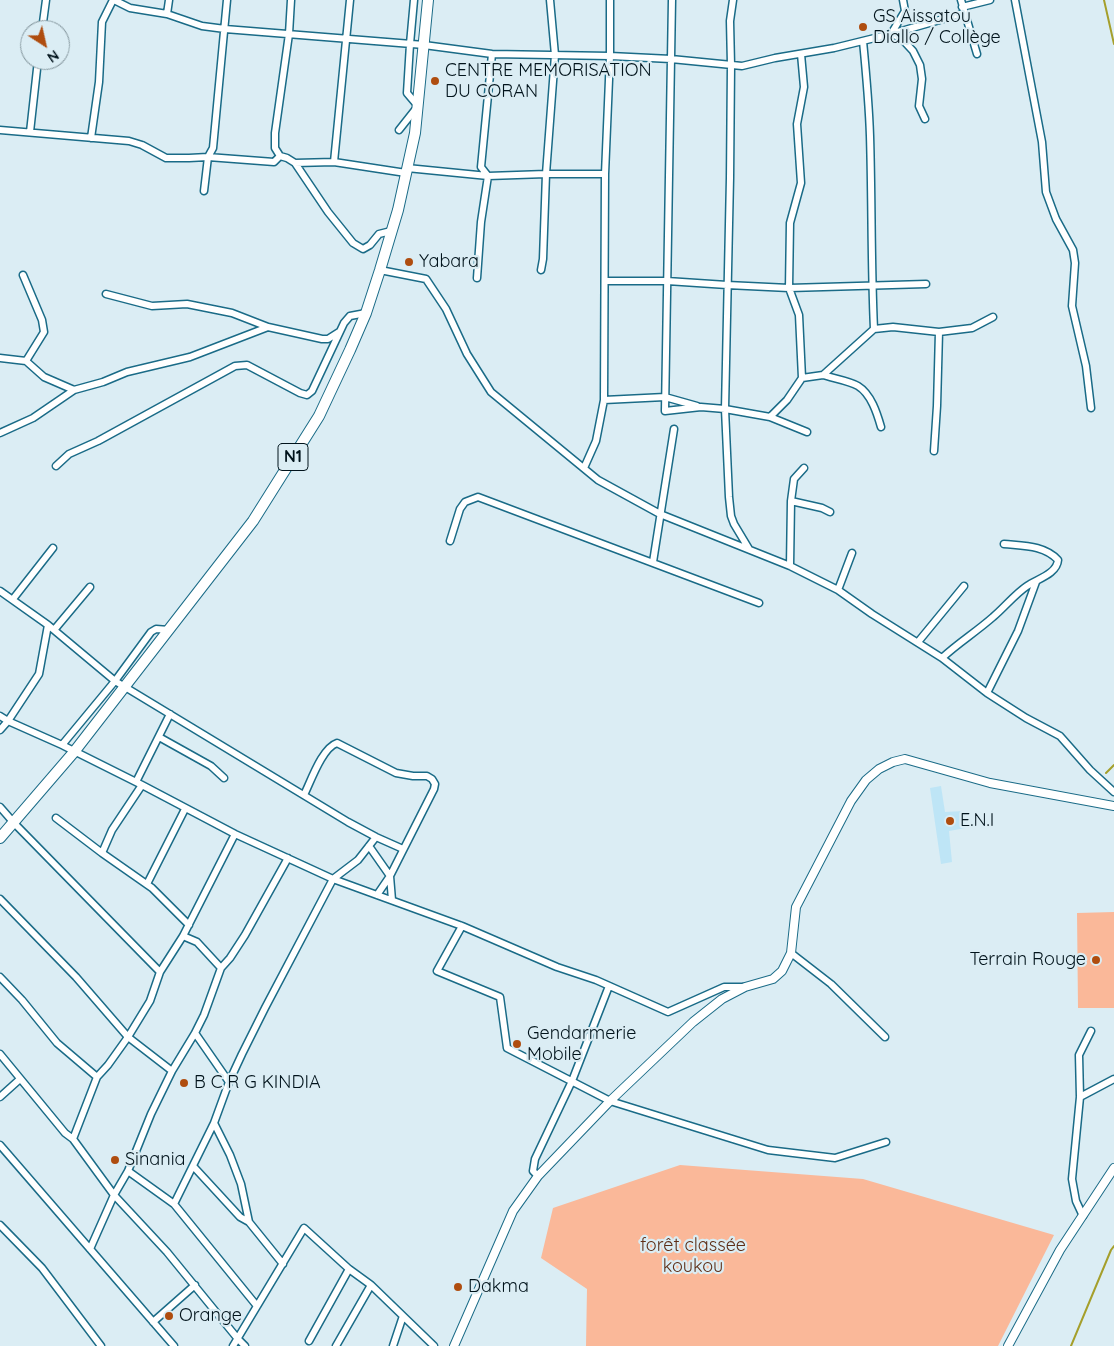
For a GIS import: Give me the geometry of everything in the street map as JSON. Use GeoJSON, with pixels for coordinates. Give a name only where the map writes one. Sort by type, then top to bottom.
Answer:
{"type":"FeatureCollection","features":[{"type":"Feature","properties":{"kind":"highway","name":"N1"},"geometry":{"type":"LineString","coordinates":[[0,838],[74,752],[253,521],[319,416],[366,313],[398,210],[415,133],[428,0]]}},
{"type":"Feature","properties":{"kind":"street"},"geometry":{"type":"LineString","coordinates":[[43,20],[46,0]]}},
{"type":"Feature","properties":{"kind":"street"},"geometry":{"type":"LineString","coordinates":[[91,138],[99,82],[102,22],[113,0],[130,8],[167,14],[202,26],[225,29],[424,45],[492,54],[610,56],[672,59],[742,66],[891,34],[962,6],[990,0]]}},
{"type":"Feature","properties":{"kind":"street"},"geometry":{"type":"LineString","coordinates":[[167,14],[169,0]]}},
{"type":"Feature","properties":{"kind":"street"},"geometry":{"type":"LineString","coordinates":[[204,191],[208,157],[213,148],[227,0]]}},
{"type":"Feature","properties":{"kind":"street"},"geometry":{"type":"LineString","coordinates":[[274,162],[275,134],[289,34],[291,0]]}},
{"type":"Feature","properties":{"kind":"street"},"geometry":{"type":"LineString","coordinates":[[334,162],[350,0]]}},
{"type":"Feature","properties":{"kind":"street"},"geometry":{"type":"LineString","coordinates":[[399,130],[418,106],[407,93],[414,0]]}},
{"type":"Feature","properties":{"kind":"street"},"geometry":{"type":"LineString","coordinates":[[541,270],[546,174],[556,55],[550,0]]}},
{"type":"Feature","properties":{"kind":"street"},"geometry":{"type":"LineString","coordinates":[[584,468],[596,441],[604,400],[610,0]]}},
{"type":"Feature","properties":{"kind":"street"},"geometry":{"type":"LineString","coordinates":[[672,0],[665,411],[701,407]]}},
{"type":"Feature","properties":{"kind":"street"},"geometry":{"type":"LineString","coordinates":[[733,0],[730,21],[731,65],[725,410],[731,516],[750,549]]}},
{"type":"Feature","properties":{"kind":"street"},"geometry":{"type":"LineString","coordinates":[[891,34],[905,11],[903,0]]}},
{"type":"Feature","properties":{"kind":"street"},"geometry":{"type":"LineString","coordinates":[[1015,0],[1042,142],[1046,192],[1056,219],[1073,250],[1075,263],[1072,306],[1086,366],[1091,408]]}},
{"type":"Feature","properties":{"kind":"street"},"geometry":{"type":"LineString","coordinates":[[962,6],[977,54]]}},
{"type":"Feature","properties":{"kind":"street"},"geometry":{"type":"LineString","coordinates":[[891,34],[901,38],[913,51],[920,65],[922,79],[919,106],[926,118]]}},
{"type":"Feature","properties":{"kind":"street"},"geometry":{"type":"LineString","coordinates":[[863,41],[870,135],[874,329]]}},
{"type":"Feature","properties":{"kind":"street"},"geometry":{"type":"LineString","coordinates":[[477,278],[488,176],[481,167],[492,54]]}},
{"type":"Feature","properties":{"kind":"street"},"geometry":{"type":"LineString","coordinates":[[770,417],[786,400],[802,378],[799,315],[789,288],[790,223],[801,183],[797,124],[804,87],[801,54]]}},
{"type":"Feature","properties":{"kind":"street"},"geometry":{"type":"LineString","coordinates":[[30,132],[37,70]]}},
{"type":"Feature","properties":{"kind":"street"},"geometry":{"type":"LineString","coordinates":[[0,130],[129,141],[142,145],[166,158],[208,157],[274,162],[280,156]]}},
{"type":"Feature","properties":{"kind":"street"},"geometry":{"type":"LineString","coordinates":[[275,148],[280,156],[295,163],[328,212],[353,243],[363,248],[370,245],[379,234],[392,231]]}},
{"type":"Feature","properties":{"kind":"street"},"geometry":{"type":"LineString","coordinates":[[295,163],[334,162],[488,176],[606,174]]}},
{"type":"Feature","properties":{"kind":"street"},"geometry":{"type":"LineString","coordinates":[[380,270],[426,279],[446,309],[467,354],[491,392],[598,480],[660,514],[790,566],[838,590],[942,658],[987,693],[1026,718],[1060,736],[1090,770],[1114,792]]}},
{"type":"Feature","properties":{"kind":"street"},"geometry":{"type":"LineString","coordinates":[[23,274],[42,320],[44,332],[26,361]]}},
{"type":"Feature","properties":{"kind":"street"},"geometry":{"type":"LineString","coordinates":[[606,280],[667,281],[789,288],[926,284]]}},
{"type":"Feature","properties":{"kind":"street"},"geometry":{"type":"LineString","coordinates":[[106,294],[152,306],[187,304],[232,313],[268,327],[322,339],[328,339],[340,331]]}},
{"type":"Feature","properties":{"kind":"street"},"geometry":{"type":"LineString","coordinates":[[56,466],[69,454],[98,441],[235,366],[247,365],[307,395],[312,391],[344,323],[350,316],[366,313]]}},
{"type":"Feature","properties":{"kind":"street"},"geometry":{"type":"LineString","coordinates":[[823,375],[874,329],[893,327],[939,332],[972,328],[993,316]]}},
{"type":"Feature","properties":{"kind":"street"},"geometry":{"type":"LineString","coordinates":[[0,433],[33,418],[74,390],[103,382],[127,372],[190,357],[268,327]]}},
{"type":"Feature","properties":{"kind":"street"},"geometry":{"type":"LineString","coordinates":[[934,451],[938,406],[939,332]]}},
{"type":"Feature","properties":{"kind":"street"},"geometry":{"type":"LineString","coordinates":[[328,339],[334,344]]}},
{"type":"Feature","properties":{"kind":"street"},"geometry":{"type":"LineString","coordinates":[[0,358],[26,361],[44,377],[74,390]]}},
{"type":"Feature","properties":{"kind":"street"},"geometry":{"type":"LineString","coordinates":[[802,378],[823,375],[857,386],[868,396],[881,427]]}},
{"type":"Feature","properties":{"kind":"street"},"geometry":{"type":"LineString","coordinates":[[604,400],[665,397],[701,407],[770,417],[807,432]]}},
{"type":"Feature","properties":{"kind":"street"},"geometry":{"type":"LineString","coordinates":[[653,562],[674,429]]}},
{"type":"Feature","properties":{"kind":"street"},"geometry":{"type":"LineString","coordinates":[[790,566],[790,501],[794,479],[804,468]]}},
{"type":"Feature","properties":{"kind":"street"},"geometry":{"type":"LineString","coordinates":[[450,541],[460,509],[466,502],[478,498],[759,603]]}},
{"type":"Feature","properties":{"kind":"street"},"geometry":{"type":"LineString","coordinates":[[790,501],[822,508],[830,512]]}},
{"type":"Feature","properties":{"kind":"street"},"geometry":{"type":"LineString","coordinates":[[942,658],[955,645],[968,638],[994,617],[1027,586],[1044,578],[1058,564],[1058,560],[1053,555],[1038,547],[1004,544]]}},
{"type":"Feature","properties":{"kind":"street"},"geometry":{"type":"LineString","coordinates":[[13,599],[53,548]]}},
{"type":"Feature","properties":{"kind":"street"},"geometry":{"type":"LineString","coordinates":[[838,590],[852,552]]}},
{"type":"Feature","properties":{"kind":"street"},"geometry":{"type":"LineString","coordinates":[[987,693],[1018,631],[1036,582]]}},
{"type":"Feature","properties":{"kind":"street"},"geometry":{"type":"LineString","coordinates":[[918,642],[964,586]]}},
{"type":"Feature","properties":{"kind":"street"},"geometry":{"type":"LineString","coordinates":[[0,730],[39,674],[51,628],[90,587]]}},
{"type":"Feature","properties":{"kind":"street"},"geometry":{"type":"LineString","coordinates":[[0,591],[51,628],[115,681],[348,822],[376,838],[403,849]]}},
{"type":"Feature","properties":{"kind":"street"},"geometry":{"type":"LineString","coordinates":[[62,745],[115,681],[151,632],[156,629],[169,630]]}},
{"type":"Feature","properties":{"kind":"street"},"geometry":{"type":"LineString","coordinates":[[102,853],[112,830],[139,784],[158,736],[170,714]]}},
{"type":"Feature","properties":{"kind":"street"},"geometry":{"type":"LineString","coordinates":[[0,716],[62,745],[235,834],[333,878],[462,926],[668,1012],[724,987],[745,987]]}},
{"type":"Feature","properties":{"kind":"street"},"geometry":{"type":"LineString","coordinates":[[158,736],[211,766],[224,778]]}},
{"type":"Feature","properties":{"kind":"street"},"geometry":{"type":"LineString","coordinates":[[304,796],[324,755],[332,745],[337,743],[396,773],[427,776],[436,784],[390,876],[377,895]]}},
{"type":"Feature","properties":{"kind":"street"},"geometry":{"type":"LineString","coordinates":[[454,1346],[513,1211],[538,1176],[610,1101],[693,1022],[722,999],[745,987],[773,979],[782,971],[791,953],[796,907],[851,801],[866,780],[879,769],[893,762],[905,759],[990,783],[1114,806]]}},
{"type":"Feature","properties":{"kind":"street"},"geometry":{"type":"LineString","coordinates":[[0,807],[160,972]]}},
{"type":"Feature","properties":{"kind":"street"},"geometry":{"type":"LineString","coordinates":[[147,884],[185,808]]}},
{"type":"Feature","properties":{"kind":"street"},"geometry":{"type":"LineString","coordinates":[[56,818],[147,884],[189,925]]}},
{"type":"Feature","properties":{"kind":"street"},"geometry":{"type":"LineString","coordinates":[[73,1139],[97,1076],[108,1065],[128,1037],[150,1001],[160,972],[189,925],[235,834]]}},
{"type":"Feature","properties":{"kind":"street"},"geometry":{"type":"LineString","coordinates":[[174,1204],[214,1123],[230,1082],[265,1008],[333,878],[358,860],[376,838]]}},
{"type":"Feature","properties":{"kind":"street"},"geometry":{"type":"LineString","coordinates":[[369,846],[390,876],[392,900]]}},
{"type":"Feature","properties":{"kind":"street"},"geometry":{"type":"LineString","coordinates":[[90,1249],[114,1195],[128,1171],[151,1114],[172,1071],[204,1015],[221,968],[230,958],[245,934],[288,858]]}},
{"type":"Feature","properties":{"kind":"street"},"geometry":{"type":"LineString","coordinates":[[0,899],[76,977],[128,1037],[172,1071]]}},
{"type":"Feature","properties":{"kind":"street"},"geometry":{"type":"LineString","coordinates":[[462,926],[437,971],[500,997],[507,1048],[572,1082],[610,1101],[768,1150],[835,1158],[886,1142]]}},
{"type":"Feature","properties":{"kind":"street"},"geometry":{"type":"LineString","coordinates":[[183,936],[197,942],[221,968]]}},
{"type":"Feature","properties":{"kind":"street"},"geometry":{"type":"LineString","coordinates":[[791,953],[831,984],[885,1038]]}},
{"type":"Feature","properties":{"kind":"street"},"geometry":{"type":"LineString","coordinates":[[0,977],[22,1000],[57,1043],[97,1076]]}},
{"type":"Feature","properties":{"kind":"street"},"geometry":{"type":"LineString","coordinates":[[538,1176],[533,1172],[535,1159],[572,1082],[609,986]]}},
{"type":"Feature","properties":{"kind":"street"},"geometry":{"type":"LineString","coordinates":[[1083,1216],[1076,1201],[1072,1180],[1080,1097],[1079,1054],[1091,1031]]}},
{"type":"Feature","properties":{"kind":"street"},"geometry":{"type":"LineString","coordinates":[[195,1033],[230,1082]]}},
{"type":"Feature","properties":{"kind":"street"},"geometry":{"type":"LineString","coordinates":[[0,1054],[65,1133],[73,1139],[114,1195],[167,1252],[238,1339],[246,1346]]}},
{"type":"Feature","properties":{"kind":"street"},"geometry":{"type":"LineString","coordinates":[[0,1097],[20,1079]]}},
{"type":"Feature","properties":{"kind":"street"},"geometry":{"type":"LineString","coordinates":[[1080,1097],[1114,1079]]}},
{"type":"Feature","properties":{"kind":"street"},"geometry":{"type":"LineString","coordinates":[[214,1123],[230,1155],[241,1184],[249,1222]]}},
{"type":"Feature","properties":{"kind":"street"},"geometry":{"type":"LineString","coordinates":[[0,1145],[174,1346]]}},
{"type":"Feature","properties":{"kind":"street"},"geometry":{"type":"LineString","coordinates":[[193,1166],[240,1217],[249,1222],[283,1264]]}},
{"type":"Feature","properties":{"kind":"street"},"geometry":{"type":"LineString","coordinates":[[1008,1346],[1060,1250],[1114,1168]]}},
{"type":"Feature","properties":{"kind":"street"},"geometry":{"type":"LineString","coordinates":[[128,1171],[174,1204],[258,1306]]}},
{"type":"Feature","properties":{"kind":"street"},"geometry":{"type":"LineString","coordinates":[[0,1225],[42,1268],[101,1346]]}},
{"type":"Feature","properties":{"kind":"street"},"geometry":{"type":"LineString","coordinates":[[233,1346],[304,1228],[349,1269],[371,1286],[434,1346]]}},
{"type":"Feature","properties":{"kind":"street"},"geometry":{"type":"LineString","coordinates":[[309,1341],[349,1269]]}},
{"type":"Feature","properties":{"kind":"street"},"geometry":{"type":"LineString","coordinates":[[153,1322],[195,1285]]}},
{"type":"Feature","properties":{"kind":"street"},"geometry":{"type":"LineString","coordinates":[[336,1346],[371,1286]]}},
{"type":"Feature","properties":{"kind":"street"},"geometry":{"type":"LineString","coordinates":[[393,1346],[403,1316]]}},
{"type":"Feature","properties":{"kind":"shaded area","name":"E.N.I"},"geometry":{"type":"Polygon","coordinates":[[[941,786],[945,812],[963,811],[966,828],[949,831],[952,862],[941,864],[930,788],[941,786]]]}},
{"type":"Feature","properties":{"kind":"green space","name":"Terrain Rouge"},"geometry":{"type":"Polygon","coordinates":[[[1114,912],[1114,1008],[1078,1008],[1077,913],[1114,912]]]}},
{"type":"Feature","properties":{"kind":"green space","name":"forêt classée koukou"},"geometry":{"type":"Polygon","coordinates":[[[680,1165],[863,1179],[1054,1235],[998,1346],[586,1346],[587,1289],[541,1258],[553,1208],[680,1165]]]}},
{"type":"Feature","properties":{"kind":"waterway"},"geometry":{"type":"LineString","coordinates":[[1104,0],[1114,44]]}},
{"type":"Feature","properties":{"kind":"waterway"},"geometry":{"type":"LineString","coordinates":[[1106,773],[1114,765]]}},
{"type":"Feature","properties":{"kind":"waterway"},"geometry":{"type":"LineString","coordinates":[[1071,1346],[1114,1246]]}},
{"type":"Feature","properties":{"kind":"place","name":"GS Aissatou Diallo / Collège"},"geometry":{"type":"Point","coordinates":[863,27]}},
{"type":"Feature","properties":{"kind":"place","name":"CENTRE MEMORISATION DU CORAN"},"geometry":{"type":"Point","coordinates":[435,81]}},
{"type":"Feature","properties":{"kind":"place","name":"Yabara"},"geometry":{"type":"Point","coordinates":[409,262]}},
{"type":"Feature","properties":{"kind":"place","name":"E.N.I"},"geometry":{"type":"Point","coordinates":[950,821]}},
{"type":"Feature","properties":{"kind":"place","name":"Terrain Rouge"},"geometry":{"type":"Point","coordinates":[1096,960]}},
{"type":"Feature","properties":{"kind":"place","name":"Gendarmerie Mobile"},"geometry":{"type":"Point","coordinates":[517,1044]}},
{"type":"Feature","properties":{"kind":"place","name":"B C R G KINDIA"},"geometry":{"type":"Point","coordinates":[184,1083]}},
{"type":"Feature","properties":{"kind":"place","name":"Sinania"},"geometry":{"type":"Point","coordinates":[115,1160]}},
{"type":"Feature","properties":{"kind":"place","name":"Dakma"},"geometry":{"type":"Point","coordinates":[458,1287]}},
{"type":"Feature","properties":{"kind":"place","name":"Orange"},"geometry":{"type":"Point","coordinates":[169,1316]}}]}
